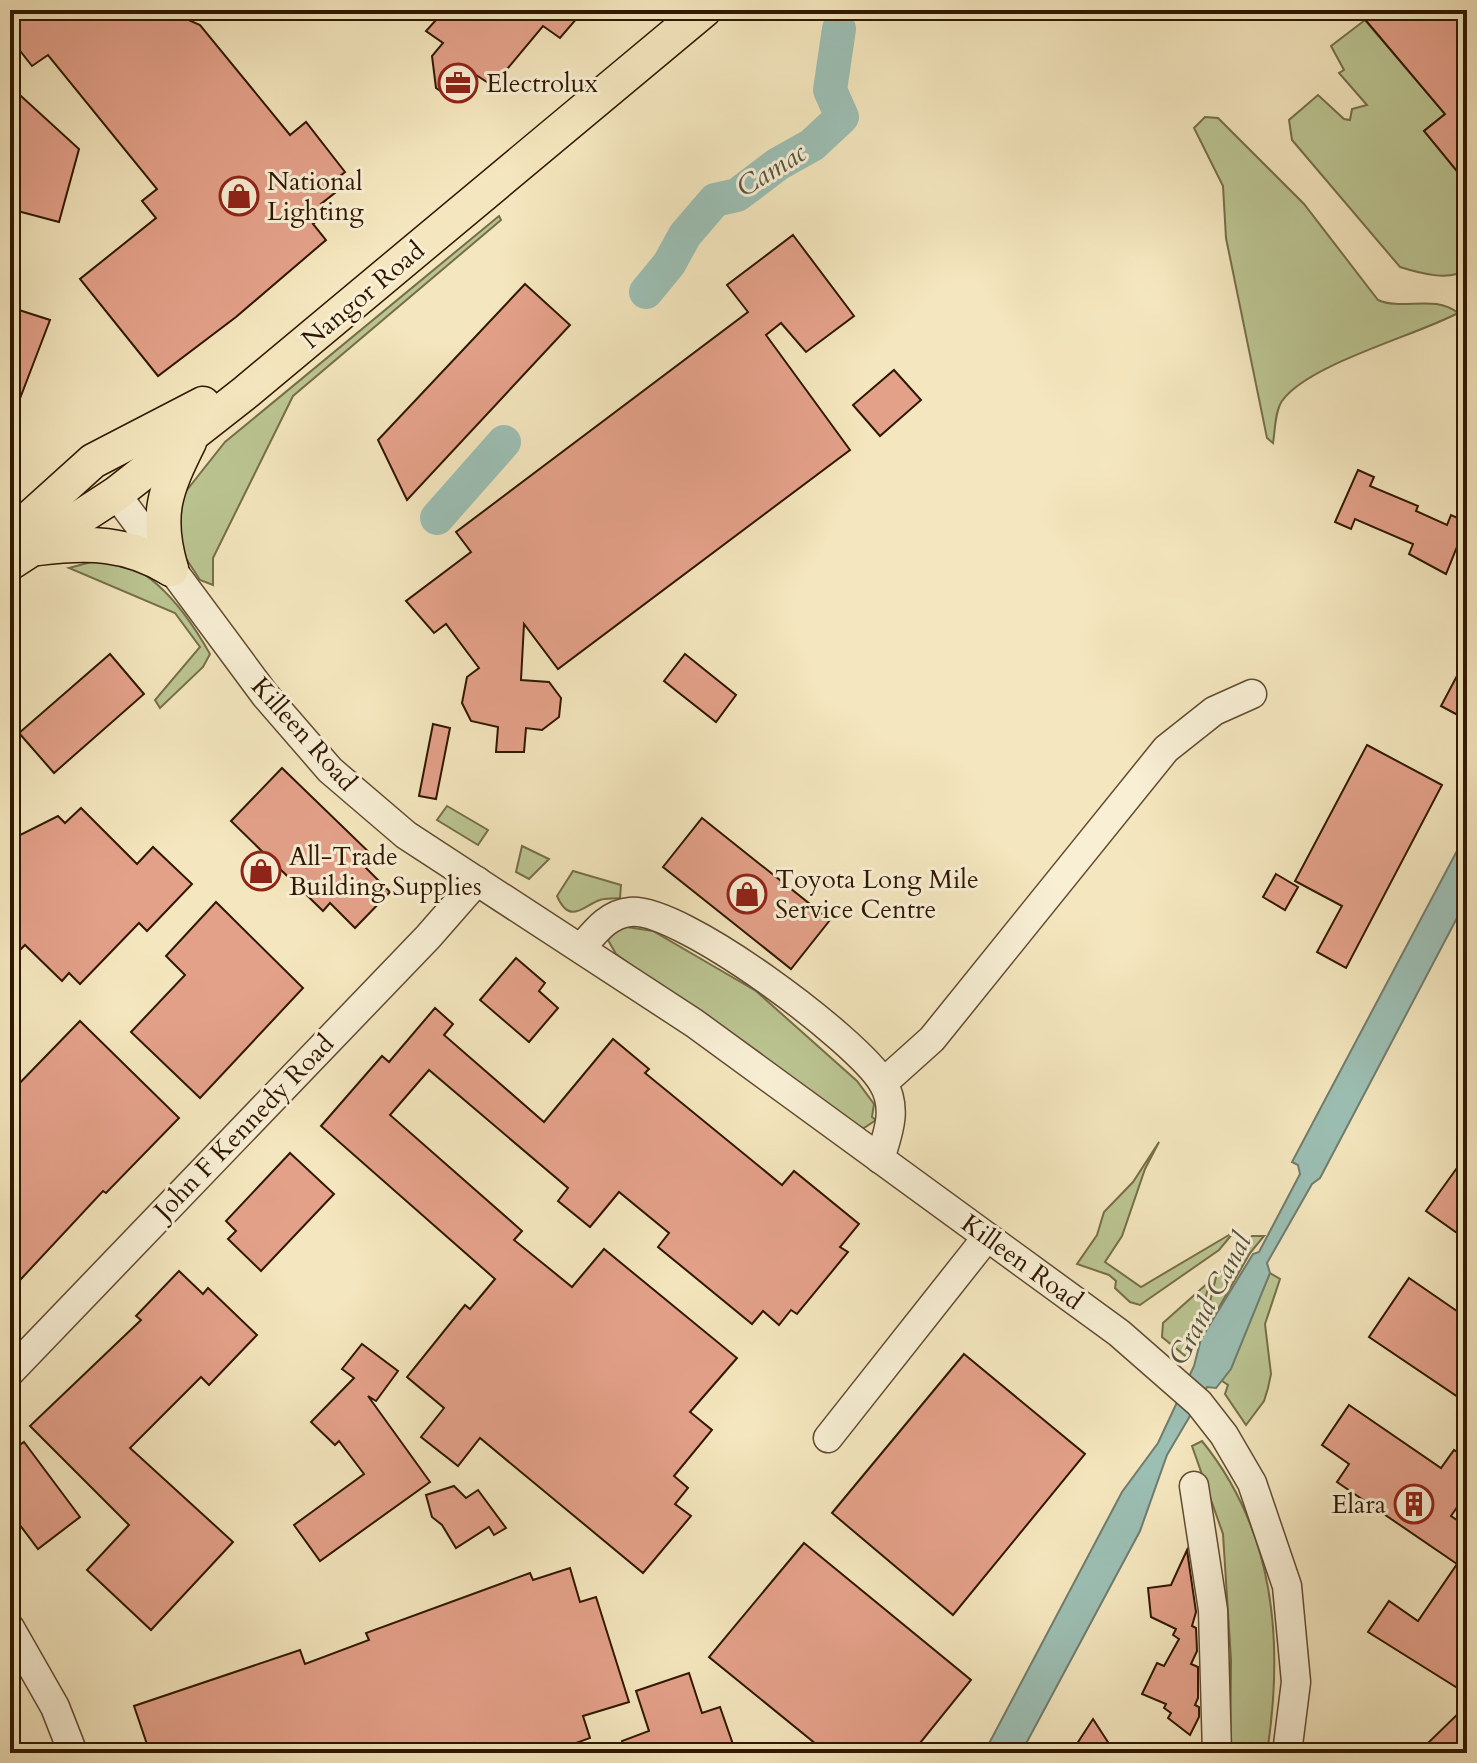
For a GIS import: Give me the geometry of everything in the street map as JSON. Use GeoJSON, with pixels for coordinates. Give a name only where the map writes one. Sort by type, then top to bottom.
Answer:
{"type":"FeatureCollection","features":[{"type":"Feature","properties":{"kind":"main road","name":"Nangor Road"},"geometry":{"type":"LineString","coordinates":[[17,549],[116,494],[246,392],[704,10]]}},
{"type":"Feature","properties":{"kind":"main road"},"geometry":{"type":"LineString","coordinates":[[17,549],[93,461],[202,404],[246,392]]}},
{"type":"Feature","properties":{"kind":"main road"},"geometry":{"type":"LineString","coordinates":[[171,569],[164,544],[165,491],[192,434]]}},
{"type":"Feature","properties":{"kind":"main road"},"geometry":{"type":"LineString","coordinates":[[17,549],[76,543],[117,545],[146,554],[171,569]]}},
{"type":"Feature","properties":{"kind":"street","name":"Killeen Road"},"geometry":{"type":"LineString","coordinates":[[116,494],[265,695],[330,770],[406,835],[582,947],[880,1159],[1161,1368],[1199,1403],[1224,1435],[1252,1483],[1287,1586],[1296,1667],[1287,1753]]}},
{"type":"Feature","properties":{"kind":"street"},"geometry":{"type":"LineString","coordinates":[[883,1083],[932,1039],[1166,749],[1214,711],[1252,694]]}},
{"type":"Feature","properties":{"kind":"street","name":"John F Kennedy Road"},"geometry":{"type":"LineString","coordinates":[[10,1372],[428,937],[477,881]]}},
{"type":"Feature","properties":{"kind":"street"},"geometry":{"type":"LineString","coordinates":[[582,947],[612,917],[632,912],[655,916],[735,957],[844,1043],[883,1083],[893,1118],[880,1159]]}},
{"type":"Feature","properties":{"kind":"street"},"geometry":{"type":"LineString","coordinates":[[828,1438],[987,1237]]}},
{"type":"Feature","properties":{"kind":"street"},"geometry":{"type":"LineString","coordinates":[[1194,1486],[1213,1610],[1217,1753]]}},
{"type":"Feature","properties":{"kind":"street"},"geometry":{"type":"LineString","coordinates":[[10,1628],[55,1707],[73,1753]]}},
{"type":"Feature","properties":{"kind":"green space"},"geometry":{"type":"Polygon","coordinates":[[[1365,20],[1445,114],[1424,131],[1456,169],[1462,165],[1467,171],[1467,269],[1460,273],[1434,275],[1400,267],[1292,140],[1289,120],[1318,95],[1344,119],[1350,120],[1352,109],[1367,105],[1339,73],[1344,70],[1331,46],[1365,20]]]}},
{"type":"Feature","properties":{"kind":"green space"},"geometry":{"type":"Polygon","coordinates":[[[1205,117],[1218,118],[1304,204],[1378,300],[1398,304],[1439,304],[1458,313],[1338,363],[1295,388],[1280,405],[1273,443],[1267,438],[1226,238],[1223,186],[1194,128],[1205,117]]]}},
{"type":"Feature","properties":{"kind":"green space"},"geometry":{"type":"Polygon","coordinates":[[[499,216],[501,220],[293,396],[213,558],[213,585],[200,580],[178,546],[179,500],[225,442],[499,216]]]}},
{"type":"Feature","properties":{"kind":"green space"},"geometry":{"type":"Polygon","coordinates":[[[102,559],[120,562],[152,580],[191,623],[210,654],[203,667],[160,708],[155,700],[200,647],[175,613],[69,568],[102,559]]]}},
{"type":"Feature","properties":{"kind":"green space"},"geometry":{"type":"Polygon","coordinates":[[[447,806],[488,830],[478,845],[437,820],[447,806]]]}},
{"type":"Feature","properties":{"kind":"green space"},"geometry":{"type":"Polygon","coordinates":[[[522,846],[549,859],[529,879],[516,872],[522,846]]]}},
{"type":"Feature","properties":{"kind":"green space"},"geometry":{"type":"Polygon","coordinates":[[[573,871],[621,885],[620,898],[600,900],[577,911],[567,910],[557,896],[573,871]]]}},
{"type":"Feature","properties":{"kind":"green space"},"geometry":{"type":"Polygon","coordinates":[[[620,926],[653,931],[756,991],[857,1081],[874,1104],[872,1117],[876,1120],[864,1128],[856,1127],[616,954],[608,940],[620,926]]]}},
{"type":"Feature","properties":{"kind":"green space"},"geometry":{"type":"Polygon","coordinates":[[[1159,1142],[1145,1169],[1122,1236],[1105,1262],[1141,1287],[1234,1232],[1219,1250],[1140,1305],[1130,1302],[1115,1288],[1116,1281],[1109,1275],[1077,1264],[1097,1235],[1104,1212],[1133,1182],[1159,1142]]]}},
{"type":"Feature","properties":{"kind":"green space"},"geometry":{"type":"Polygon","coordinates":[[[1252,1236],[1264,1236],[1250,1253],[1201,1339],[1216,1277],[1252,1236]]]}},
{"type":"Feature","properties":{"kind":"green space"},"geometry":{"type":"Polygon","coordinates":[[[1270,1273],[1280,1279],[1265,1324],[1271,1374],[1264,1401],[1246,1425],[1225,1394],[1228,1385],[1222,1381],[1270,1273]]]}},
{"type":"Feature","properties":{"kind":"green space"},"geometry":{"type":"Polygon","coordinates":[[[1210,1281],[1189,1359],[1162,1337],[1163,1323],[1210,1281]]]}},
{"type":"Feature","properties":{"kind":"green space"},"geometry":{"type":"Polygon","coordinates":[[[1202,1441],[1245,1512],[1259,1550],[1268,1589],[1274,1670],[1267,1753],[1230,1753],[1231,1660],[1223,1534],[1192,1446],[1202,1441]]]}},
{"type":"Feature","properties":{"kind":"water"},"geometry":{"type":"Polygon","coordinates":[[[1467,832],[1467,899],[1320,1178],[1312,1184],[1267,1263],[1270,1273],[1231,1369],[1216,1388],[1207,1387],[1167,1455],[1140,1531],[1021,1753],[984,1753],[1122,1492],[1158,1443],[1194,1366],[1201,1339],[1253,1254],[1259,1252],[1300,1174],[1298,1165],[1292,1162],[1467,832]]]}},
{"type":"Feature","properties":{"kind":"building","name":"National Lighting"},"geometry":{"type":"Polygon","coordinates":[[[10,10],[166,10],[200,25],[290,135],[306,122],[345,172],[330,184],[336,192],[321,204],[328,212],[313,224],[326,240],[236,317],[158,376],[80,279],[156,218],[142,201],[157,189],[48,55],[32,66],[10,38],[10,10]]]}},
{"type":"Feature","properties":{"kind":"building"},"geometry":{"type":"Polygon","coordinates":[[[445,10],[584,10],[560,38],[543,26],[493,86],[473,73],[452,99],[436,88],[432,56],[443,43],[426,31],[445,10]]]}},
{"type":"Feature","properties":{"kind":"building"},"geometry":{"type":"Polygon","coordinates":[[[1357,10],[1467,10],[1467,161],[1456,170],[1424,131],[1445,114],[1357,10]]]}},
{"type":"Feature","properties":{"kind":"building"},"geometry":{"type":"Polygon","coordinates":[[[10,86],[79,149],[59,222],[10,209],[14,167],[10,163],[10,86]]]}},
{"type":"Feature","properties":{"kind":"building"},"geometry":{"type":"Polygon","coordinates":[[[793,235],[854,316],[806,352],[781,323],[766,335],[850,450],[558,669],[524,624],[521,680],[549,682],[561,698],[559,717],[542,730],[526,728],[524,752],[496,752],[498,727],[471,721],[462,703],[467,677],[479,668],[446,624],[434,633],[406,601],[471,552],[456,532],[748,312],[727,285],[793,235]]]}},
{"type":"Feature","properties":{"kind":"building"},"geometry":{"type":"Polygon","coordinates":[[[525,284],[570,325],[407,500],[378,440],[525,284]]]}},
{"type":"Feature","properties":{"kind":"building"},"geometry":{"type":"Polygon","coordinates":[[[19,310],[50,320],[11,422],[10,337],[19,310]]]}},
{"type":"Feature","properties":{"kind":"building"},"geometry":{"type":"Polygon","coordinates":[[[894,370],[921,400],[880,436],[853,405],[894,370]]]}},
{"type":"Feature","properties":{"kind":"building"},"geometry":{"type":"Polygon","coordinates":[[[1358,470],[1374,477],[1370,486],[1418,506],[1416,511],[1447,525],[1451,515],[1467,522],[1446,574],[1409,554],[1413,544],[1355,519],[1351,529],[1335,522],[1358,470]]]}},
{"type":"Feature","properties":{"kind":"building"},"geometry":{"type":"Polygon","coordinates":[[[110,654],[144,694],[54,773],[19,733],[110,654]]]}},
{"type":"Feature","properties":{"kind":"building"},"geometry":{"type":"Polygon","coordinates":[[[685,654],[736,695],[716,722],[664,681],[685,654]]]}},
{"type":"Feature","properties":{"kind":"building"},"geometry":{"type":"Polygon","coordinates":[[[1467,657],[1467,720],[1441,706],[1467,657]]]}},
{"type":"Feature","properties":{"kind":"building"},"geometry":{"type":"Polygon","coordinates":[[[433,724],[450,728],[436,799],[419,796],[433,724]]]}},
{"type":"Feature","properties":{"kind":"building"},"geometry":{"type":"Polygon","coordinates":[[[1367,745],[1442,785],[1346,968],[1317,952],[1342,906],[1295,881],[1367,745]]]}},
{"type":"Feature","properties":{"kind":"building"},"geometry":{"type":"Polygon","coordinates":[[[282,768],[375,858],[366,868],[390,892],[355,928],[330,903],[323,911],[231,821],[282,768]]]}},
{"type":"Feature","properties":{"kind":"building"},"geometry":{"type":"Polygon","coordinates":[[[81,808],[137,864],[153,847],[192,884],[147,931],[139,923],[80,984],[69,973],[62,981],[25,945],[10,960],[10,840],[58,816],[65,823],[81,808]]]}},
{"type":"Feature","properties":{"kind":"building","name":"Toyota Long Mile Service Centre"},"geometry":{"type":"Polygon","coordinates":[[[702,818],[830,920],[791,969],[663,867],[702,818]]]}},
{"type":"Feature","properties":{"kind":"building"},"geometry":{"type":"Polygon","coordinates":[[[1276,874],[1298,887],[1285,910],[1263,897],[1276,874]]]}},
{"type":"Feature","properties":{"kind":"building"},"geometry":{"type":"Polygon","coordinates":[[[216,902],[303,988],[200,1098],[131,1032],[185,975],[166,956],[216,902]]]}},
{"type":"Feature","properties":{"kind":"building"},"geometry":{"type":"Polygon","coordinates":[[[516,958],[545,983],[539,991],[558,1008],[529,1042],[480,1000],[516,958]]]}},
{"type":"Feature","properties":{"kind":"building"},"geometry":{"type":"Polygon","coordinates":[[[435,1008],[453,1024],[444,1035],[544,1122],[613,1039],[649,1069],[645,1073],[782,1185],[794,1171],[859,1224],[840,1247],[848,1252],[797,1314],[791,1310],[779,1325],[763,1311],[752,1324],[658,1247],[669,1233],[619,1192],[590,1227],[558,1201],[568,1188],[429,1070],[390,1115],[522,1231],[514,1240],[572,1287],[604,1249],[737,1358],[690,1412],[712,1430],[674,1476],[688,1488],[675,1504],[691,1516],[643,1573],[480,1438],[458,1466],[421,1437],[444,1408],[407,1377],[465,1305],[470,1309],[495,1279],[321,1126],[382,1056],[389,1062],[435,1008]]]}},
{"type":"Feature","properties":{"kind":"building"},"geometry":{"type":"Polygon","coordinates":[[[80,1021],[179,1118],[106,1193],[103,1191],[21,1279],[10,1269],[10,1093],[80,1021]]]}},
{"type":"Feature","properties":{"kind":"building"},"geometry":{"type":"Polygon","coordinates":[[[290,1153],[334,1194],[261,1271],[228,1239],[236,1231],[226,1221],[290,1153]]]}},
{"type":"Feature","properties":{"kind":"building"},"geometry":{"type":"Polygon","coordinates":[[[1467,1154],[1467,1240],[1426,1211],[1467,1154]]]}},
{"type":"Feature","properties":{"kind":"building"},"geometry":{"type":"Polygon","coordinates":[[[179,1271],[203,1294],[208,1288],[257,1335],[209,1385],[201,1377],[130,1448],[233,1542],[151,1630],[87,1570],[129,1525],[30,1426],[141,1320],[136,1316],[179,1271]]]}},
{"type":"Feature","properties":{"kind":"building"},"geometry":{"type":"Polygon","coordinates":[[[1409,1278],[1467,1318],[1467,1403],[1369,1337],[1409,1278]]]}},
{"type":"Feature","properties":{"kind":"building"},"geometry":{"type":"Polygon","coordinates":[[[362,1344],[398,1371],[376,1401],[368,1396],[430,1482],[320,1561],[294,1525],[364,1474],[339,1441],[335,1445],[311,1422],[354,1378],[342,1369],[362,1344]]]}},
{"type":"Feature","properties":{"kind":"building"},"geometry":{"type":"Polygon","coordinates":[[[964,1354],[1085,1454],[953,1615],[832,1513],[964,1354]]]}},
{"type":"Feature","properties":{"kind":"building","name":"Elara"},"geometry":{"type":"Polygon","coordinates":[[[1349,1405],[1441,1468],[1454,1450],[1467,1459],[1467,1493],[1451,1516],[1467,1527],[1467,1694],[1368,1632],[1389,1601],[1418,1621],[1457,1564],[1337,1482],[1349,1464],[1322,1445],[1349,1405]]]}},
{"type":"Feature","properties":{"kind":"building"},"geometry":{"type":"Polygon","coordinates":[[[24,1442],[80,1517],[38,1549],[10,1512],[10,1452],[24,1442]]]}},
{"type":"Feature","properties":{"kind":"building"},"geometry":{"type":"Polygon","coordinates":[[[454,1486],[466,1498],[478,1490],[506,1528],[494,1535],[489,1527],[456,1548],[442,1525],[432,1517],[426,1495],[454,1486]]]}},
{"type":"Feature","properties":{"kind":"building"},"geometry":{"type":"Polygon","coordinates":[[[804,1543],[971,1680],[912,1753],[827,1753],[709,1657],[804,1543]]]}},
{"type":"Feature","properties":{"kind":"building"},"geometry":{"type":"Polygon","coordinates":[[[1187,1550],[1196,1612],[1192,1626],[1196,1628],[1197,1651],[1191,1664],[1198,1667],[1198,1698],[1195,1705],[1199,1707],[1199,1717],[1190,1735],[1168,1718],[1171,1713],[1164,1708],[1166,1704],[1142,1694],[1157,1663],[1164,1666],[1179,1639],[1173,1635],[1176,1629],[1151,1617],[1148,1588],[1171,1585],[1187,1550]]]}},
{"type":"Feature","properties":{"kind":"building"},"geometry":{"type":"Polygon","coordinates":[[[570,1568],[580,1602],[596,1597],[629,1702],[583,1716],[590,1738],[549,1753],[478,1753],[474,1743],[447,1753],[150,1753],[134,1706],[300,1650],[305,1664],[369,1640],[366,1633],[530,1573],[533,1580],[570,1568]]]}},
{"type":"Feature","properties":{"kind":"building"},"geometry":{"type":"Polygon","coordinates":[[[689,1673],[702,1713],[720,1707],[736,1753],[626,1753],[622,1741],[649,1731],[636,1691],[689,1673]]]}},
{"type":"Feature","properties":{"kind":"building"},"geometry":{"type":"Polygon","coordinates":[[[1467,1705],[1467,1753],[1438,1753],[1428,1743],[1467,1705]]]}},
{"type":"Feature","properties":{"kind":"building"},"geometry":{"type":"Polygon","coordinates":[[[1093,1719],[1115,1753],[1071,1753],[1093,1719]]]}},
{"type":"Feature","properties":{"kind":"waterway","name":"Camac"},"geometry":{"type":"LineString","coordinates":[[646,292],[669,264],[685,235],[715,200],[737,195],[778,164],[812,145],[842,117],[830,90],[839,29]]}},
{"type":"Feature","properties":{"kind":"waterway","name":"Camac"},"geometry":{"type":"LineString","coordinates":[[437,518],[504,442]]}},
{"type":"Feature","properties":{"kind":"place","name":"Electrolux"},"geometry":{"type":"Point","coordinates":[458,83]}},
{"type":"Feature","properties":{"kind":"place","name":"National Lighting"},"geometry":{"type":"Point","coordinates":[239,196]}},
{"type":"Feature","properties":{"kind":"place","name":"All-Trade Building Supplies"},"geometry":{"type":"Point","coordinates":[261,871]}},
{"type":"Feature","properties":{"kind":"place","name":"Toyota Long Mile Service Centre"},"geometry":{"type":"Point","coordinates":[747,894]}},
{"type":"Feature","properties":{"kind":"place","name":"Elara"},"geometry":{"type":"Point","coordinates":[1414,1504]}},
{"type":"Feature","properties":{"kind":"water label","name":"Grand Canal"},"geometry":{"type":"Point","coordinates":[1210,1299]}}]}
